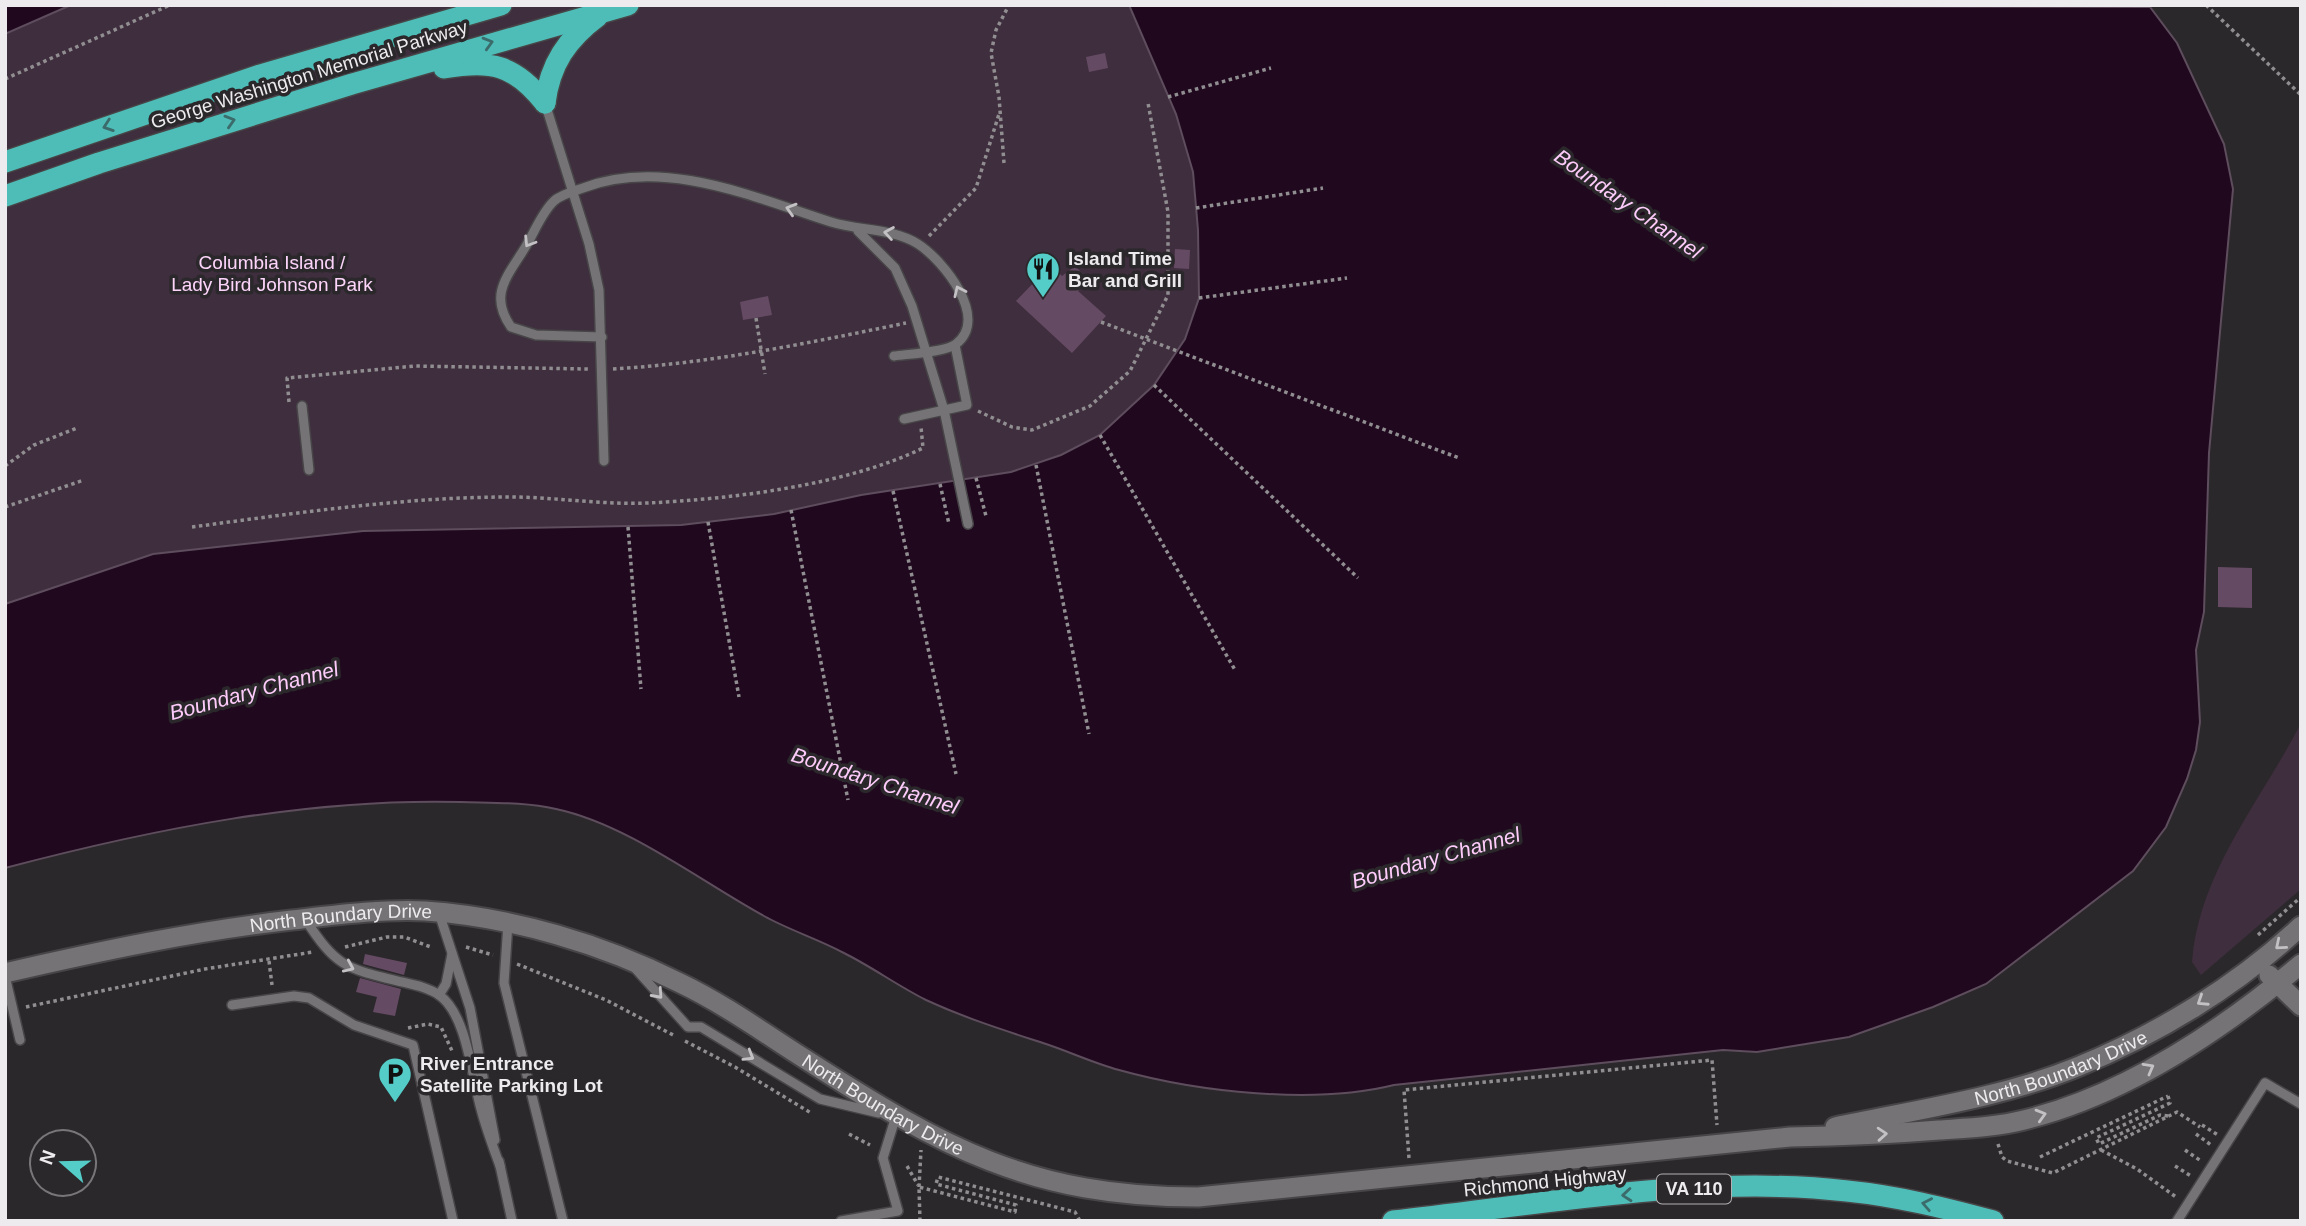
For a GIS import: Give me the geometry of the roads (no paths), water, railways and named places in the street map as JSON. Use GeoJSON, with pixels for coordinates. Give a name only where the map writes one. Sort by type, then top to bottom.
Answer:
{"type":"FeatureCollection","features":[{"type":"Feature","properties":{"kind":"highway","name":"George Washington Memorial Parkway"},"geometry":{"type":"LineString","coordinates":[[5,162],[260,75],[501,5]]}},
{"type":"Feature","properties":{"kind":"highway","name":"George Washington Memorial Parkway"},"geometry":{"type":"LineString","coordinates":[[5,196],[99,163],[352,84],[628,5]]}},
{"type":"Feature","properties":{"kind":"highway"},"geometry":{"type":"LineString","coordinates":[[545,103],[551,73],[562,51],[603,12]]}},
{"type":"Feature","properties":{"kind":"highway"},"geometry":{"type":"LineString","coordinates":[[352,84],[466,64],[488,64],[517,75],[545,103]]}},
{"type":"Feature","properties":{"kind":"highway","name":"Richmond Highway"},"geometry":{"type":"LineString","coordinates":[[1393,1221],[1679,1190],[1774,1186],[1893,1197],[1993,1221]]}},
{"type":"Feature","properties":{"kind":"street","name":"North Boundary Drive"},"geometry":{"type":"LineString","coordinates":[[5,975],[166,939],[304,918],[365,912],[439,912],[508,923],[576,941],[697,991],[896,1116],[972,1156],[1039,1179],[1117,1193],[1172,1197],[1252,1193],[1790,1137],[1993,1127],[2057,1111],[2119,1084],[2183,1049],[2277,984],[2301,964]]}},
{"type":"Feature","properties":{"kind":"street","name":"North Boundary Drive"},"geometry":{"type":"LineString","coordinates":[[1790,1137],[1982,1095],[2075,1068],[2136,1041],[2171,1021],[2258,963],[2301,926]]}},
{"type":"Feature","properties":{"kind":"street"},"geometry":{"type":"LineString","coordinates":[[2258,963],[2301,1006]]}},
{"type":"Feature","properties":{"kind":"lane"},"geometry":{"type":"LineString","coordinates":[[545,103],[595,266],[602,337],[604,461]]}},
{"type":"Feature","properties":{"kind":"lane"},"geometry":{"type":"LineString","coordinates":[[602,337],[525,333],[511,327],[499,301],[505,280],[554,200],[592,185],[646,176],[688,180],[856,230],[897,233],[919,245],[954,281],[970,316],[966,333],[955,345],[894,356]]}},
{"type":"Feature","properties":{"kind":"lane"},"geometry":{"type":"LineString","coordinates":[[856,230],[878,247],[895,268],[916,321],[944,410],[968,524]]}},
{"type":"Feature","properties":{"kind":"lane"},"geometry":{"type":"LineString","coordinates":[[904,419],[967,405],[955,345]]}},
{"type":"Feature","properties":{"kind":"lane"},"geometry":{"type":"LineString","coordinates":[[302,406],[309,470]]}},
{"type":"Feature","properties":{"kind":"lane"},"geometry":{"type":"LineString","coordinates":[[439,912],[452,947],[479,1045],[499,1166]]}},
{"type":"Feature","properties":{"kind":"lane"},"geometry":{"type":"LineString","coordinates":[[304,918],[335,960],[352,970],[409,984],[439,995],[457,1020],[512,1221]]}},
{"type":"Feature","properties":{"kind":"lane"},"geometry":{"type":"LineString","coordinates":[[508,923],[504,983],[563,1221]]}},
{"type":"Feature","properties":{"kind":"lane"},"geometry":{"type":"LineString","coordinates":[[439,995],[452,965],[452,947]]}},
{"type":"Feature","properties":{"kind":"lane"},"geometry":{"type":"LineString","coordinates":[[628,961],[688,1027],[701,1027],[821,1099],[896,1116],[883,1158],[898,1211],[841,1221]]}},
{"type":"Feature","properties":{"kind":"lane"},"geometry":{"type":"LineString","coordinates":[[5,975],[20,1040]]}},
{"type":"Feature","properties":{"kind":"lane"},"geometry":{"type":"LineString","coordinates":[[232,1004],[294,996],[309,998],[354,1025],[412,1045],[453,1221]]}},
{"type":"Feature","properties":{"kind":"lane"},"geometry":{"type":"LineString","coordinates":[[2178,1221],[2186,1204],[2265,1083],[2301,1104]]}},
{"type":"Feature","properties":{"kind":"water"},"geometry":{"type":"Polygon","coordinates":[[[5,5],[71,5],[5,34],[5,5]]]}},
{"type":"Feature","properties":{"kind":"water","name":"Boundary Channel"},"geometry":{"type":"Polygon","coordinates":[[[1129,5],[2150,7],[2177,43],[2224,144],[2233,189],[2209,453],[2204,612],[2196,650],[2200,722],[2196,750],[2187,779],[2166,827],[2133,871],[1986,984],[1933,1007],[1849,1037],[1757,1052],[1723,1050],[1394,1085],[1362,1091],[1293,1095],[1220,1090],[1150,1078],[1109,1067],[970,1018],[926,1000],[844,953],[764,916],[636,840],[583,816],[556,809],[520,804],[404,802],[289,811],[174,829],[5,868],[5,604],[153,554],[363,531],[681,525],[774,514],[861,495],[1011,472],[1061,455],[1100,435],[1154,385],[1185,339],[1199,298],[1198,230],[1193,172],[1176,114],[1129,5]]]}},
{"type":"Feature","properties":{"kind":"place","name":"Island Time Bar and Grill"},"geometry":{"type":"Point","coordinates":[1043,299]}},
{"type":"Feature","properties":{"kind":"place","name":"River Entrance Satellite Parking Lot"},"geometry":{"type":"Point","coordinates":[395,1104]}},
{"type":"Feature","properties":{"kind":"park label","name":"Columbia Island / Lady Bird Johnson Park"},"geometry":{"type":"Point","coordinates":[272,273]}}]}
